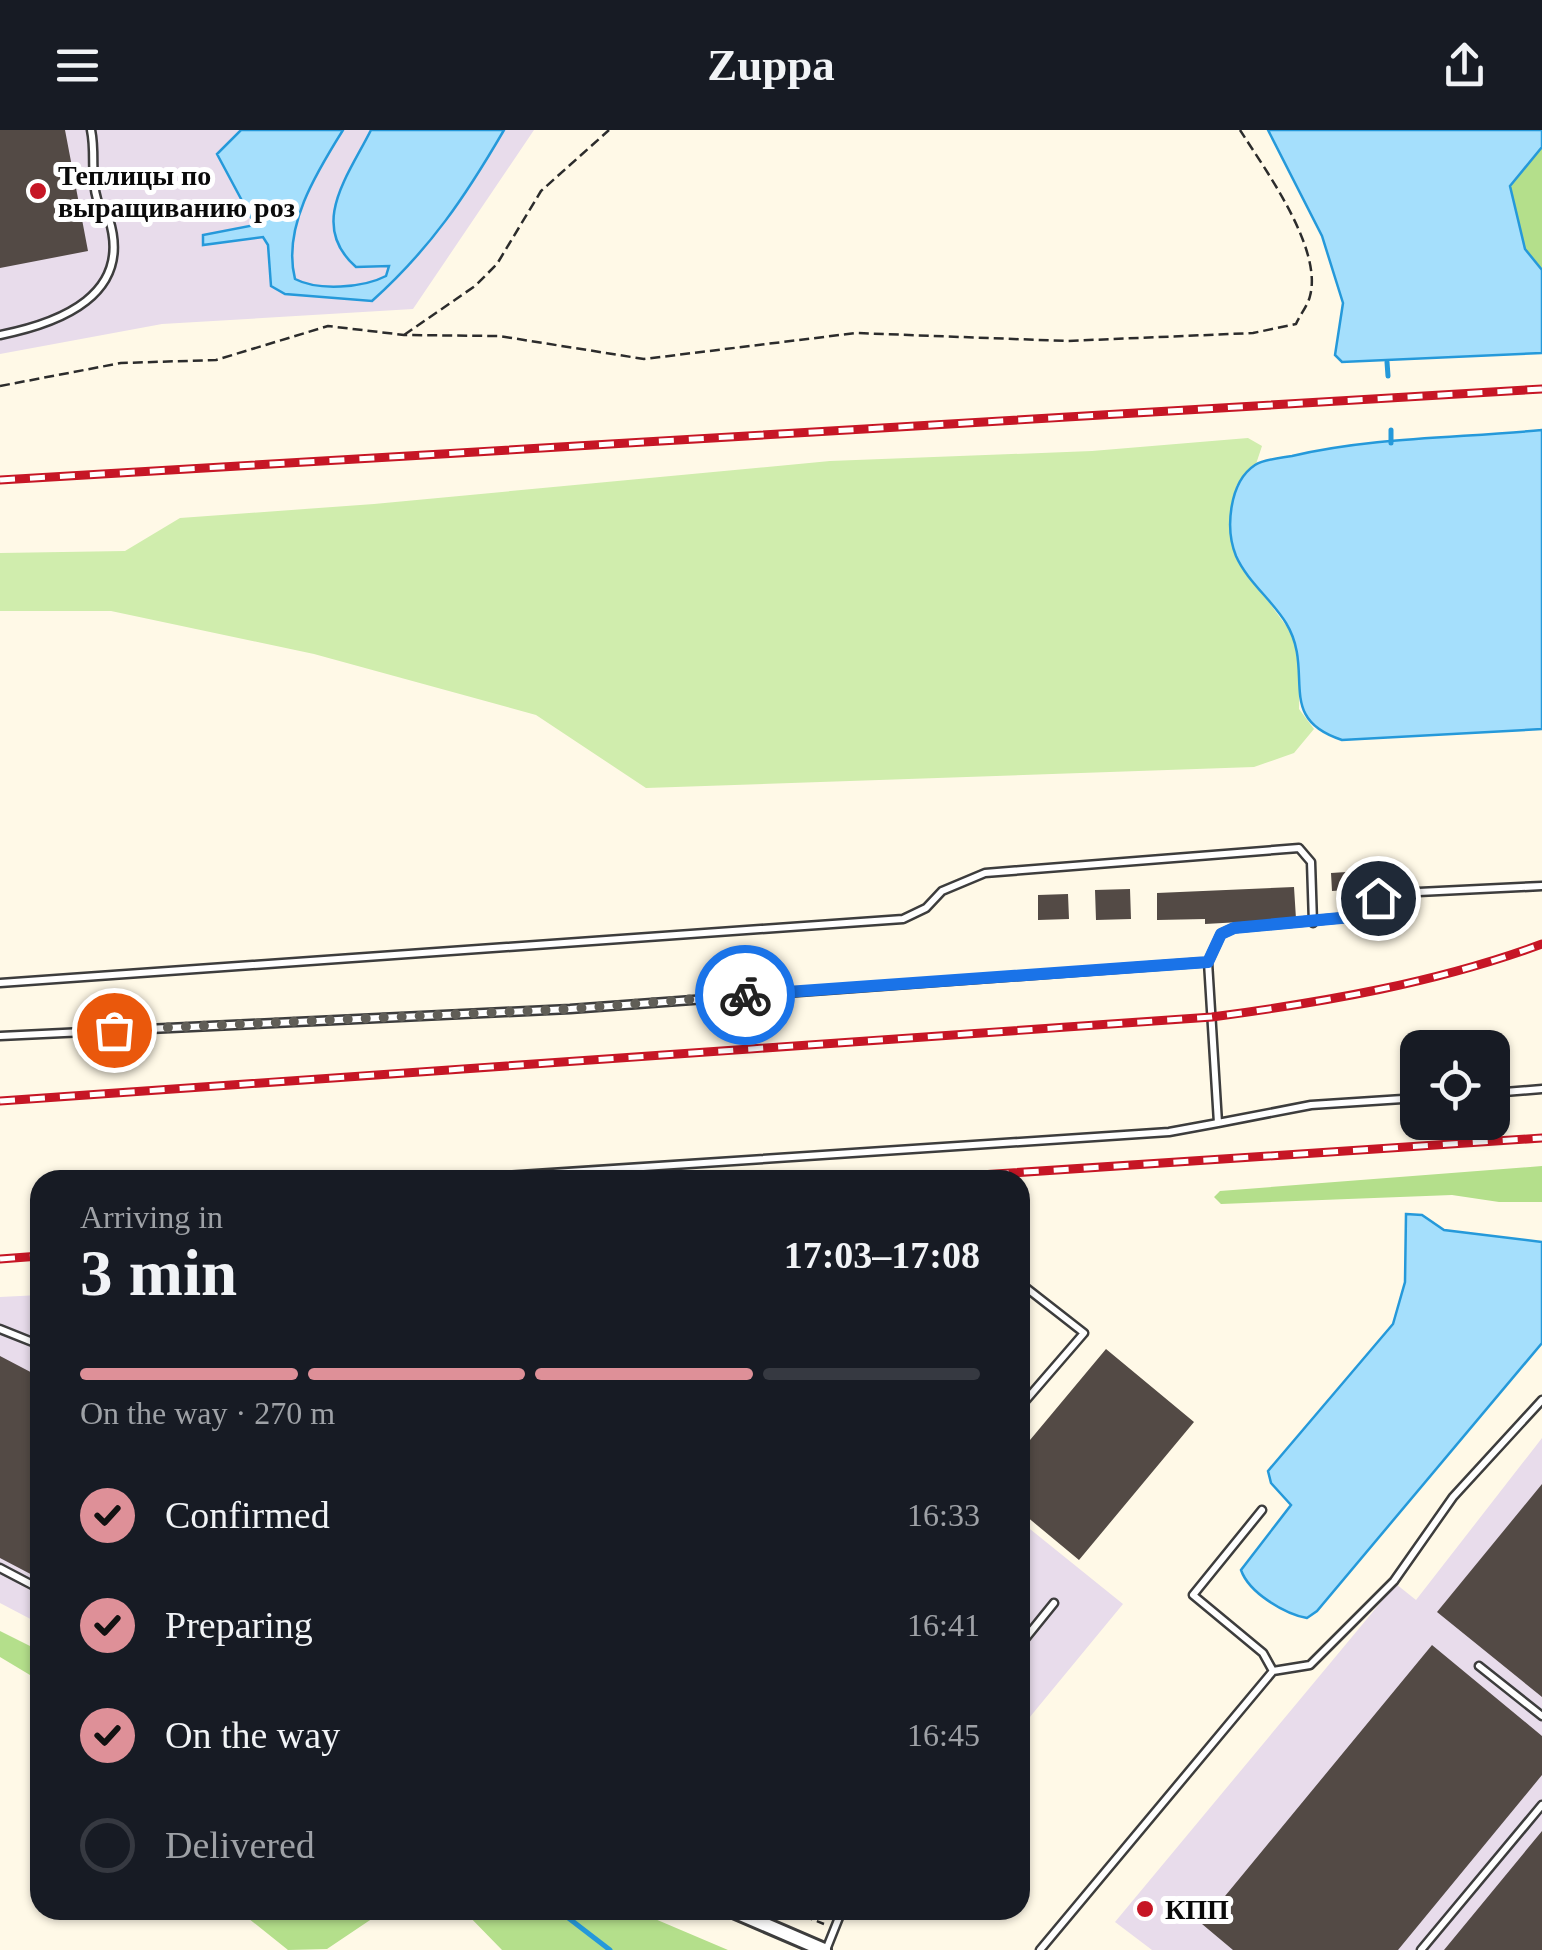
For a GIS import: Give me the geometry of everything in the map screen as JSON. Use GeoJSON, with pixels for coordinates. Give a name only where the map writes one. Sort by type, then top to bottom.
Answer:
{"type":"FeatureCollection","features":[{"type":"Feature","properties":{"kind":"street"},"geometry":{"type":"LineString","coordinates":[[757,1920],[825,1950]]}},
{"type":"Feature","properties":{"kind":"lane"},"geometry":{"type":"LineString","coordinates":[[0,336],[64,318],[96,295],[112,270],[108,216],[98,202],[93,174],[96,156],[92,130]]}},
{"type":"Feature","properties":{"kind":"lane"},"geometry":{"type":"LineString","coordinates":[[0,983],[902,919],[926,908],[942,891],[986,874],[1299,848],[1311,862],[1313,923]]}},
{"type":"Feature","properties":{"kind":"lane"},"geometry":{"type":"LineString","coordinates":[[1218,1123],[1208,962],[1221,934],[1234,928],[1362,916],[1378,898],[1398,893],[1542,886]]}},
{"type":"Feature","properties":{"kind":"lane"},"geometry":{"type":"LineString","coordinates":[[0,1036],[570,1009],[1208,962]]}},
{"type":"Feature","properties":{"kind":"lane"},"geometry":{"type":"LineString","coordinates":[[1510,1092],[1542,1089]]}},
{"type":"Feature","properties":{"kind":"lane"},"geometry":{"type":"LineString","coordinates":[[597,1170],[1169,1132],[1311,1106],[1400,1099]]}},
{"type":"Feature","properties":{"kind":"lane"},"geometry":{"type":"LineString","coordinates":[[1030,1291],[1084,1333],[1030,1396]]}},
{"type":"Feature","properties":{"kind":"lane"},"geometry":{"type":"LineString","coordinates":[[0,1329],[30,1341]]}},
{"type":"Feature","properties":{"kind":"lane"},"geometry":{"type":"LineString","coordinates":[[1040,1950],[1273,1671],[1310,1665],[1394,1581],[1453,1497],[1542,1400]]}},
{"type":"Feature","properties":{"kind":"lane"},"geometry":{"type":"LineString","coordinates":[[1262,1510],[1193,1595],[1263,1653],[1273,1671]]}},
{"type":"Feature","properties":{"kind":"lane"},"geometry":{"type":"LineString","coordinates":[[0,1568],[30,1584]]}},
{"type":"Feature","properties":{"kind":"lane"},"geometry":{"type":"LineString","coordinates":[[1030,1632],[1054,1602]]}},
{"type":"Feature","properties":{"kind":"lane"},"geometry":{"type":"LineString","coordinates":[[1479,1666],[1542,1716]]}},
{"type":"Feature","properties":{"kind":"lane"},"geometry":{"type":"LineString","coordinates":[[1421,1950],[1542,1805]]}},
{"type":"Feature","properties":{"kind":"lane"},"geometry":{"type":"LineString","coordinates":[[825,1950],[838,1920]]}},
{"type":"Feature","properties":{"kind":"path"},"geometry":{"type":"LineString","coordinates":[[404,335],[475,286],[497,264],[542,192],[608,130]]}},
{"type":"Feature","properties":{"kind":"path"},"geometry":{"type":"LineString","coordinates":[[0,386],[121,363],[216,360],[328,326],[404,335],[500,336],[644,359],[856,334],[1067,341],[1252,334],[1296,324],[1311,294],[1308,263],[1289,208],[1240,130]]}},
{"type":"Feature","properties":{"kind":"path"},"geometry":{"type":"LineString","coordinates":[[815,1920],[835,1928]]}},
{"type":"Feature","properties":{"kind":"shaded area"},"geometry":{"type":"Polygon","coordinates":[[[0,130],[534,130],[413,309],[162,324],[0,354],[0,130]]]}},
{"type":"Feature","properties":{"kind":"shaded area"},"geometry":{"type":"Polygon","coordinates":[[[30,1296],[30,1619],[0,1603],[0,1297],[30,1296]]]}},
{"type":"Feature","properties":{"kind":"shaded area"},"geometry":{"type":"Polygon","coordinates":[[[1542,1438],[1542,1950],[1152,1950],[1115,1922],[1396,1584],[1416,1600],[1542,1438]]]}},
{"type":"Feature","properties":{"kind":"shaded area"},"geometry":{"type":"Polygon","coordinates":[[[1030,1529],[1123,1604],[1030,1717],[1030,1529]]]}},
{"type":"Feature","properties":{"kind":"green space"},"geometry":{"type":"Polygon","coordinates":[[[1542,147],[1542,270],[1525,249],[1510,186],[1542,147]]]}},
{"type":"Feature","properties":{"kind":"green space"},"geometry":{"type":"Polygon","coordinates":[[[1248,438],[1262,446],[1256,464],[1236,486],[1255,583],[1295,638],[1300,655],[1299,709],[1314,729],[1294,753],[1254,767],[646,788],[536,715],[314,654],[111,611],[0,611],[0,553],[125,551],[180,518],[374,504],[830,461],[1092,451],[1248,438]]]}},
{"type":"Feature","properties":{"kind":"green space"},"geometry":{"type":"Polygon","coordinates":[[[1542,1166],[1542,1202],[1499,1202],[1452,1195],[1221,1204],[1214,1197],[1220,1191],[1542,1166]]]}},
{"type":"Feature","properties":{"kind":"green space"},"geometry":{"type":"Polygon","coordinates":[[[0,1631],[30,1646],[30,1675],[0,1657],[0,1631]]]}},
{"type":"Feature","properties":{"kind":"green space"},"geometry":{"type":"Polygon","coordinates":[[[250,1920],[370,1920],[327,1949],[288,1950],[250,1920]]]}},
{"type":"Feature","properties":{"kind":"green space"},"geometry":{"type":"Polygon","coordinates":[[[473,1920],[657,1920],[728,1950],[502,1950],[473,1920]]]}},
{"type":"Feature","properties":{"kind":"water"},"geometry":{"type":"Polygon","coordinates":[[[241,130],[343,130],[304,202],[293,240],[292,260],[295,279],[341,286],[386,276],[389,266],[356,267],[342,251],[335,234],[334,217],[343,182],[371,130],[504,130],[445,221],[412,262],[372,301],[285,294],[271,286],[268,245],[263,237],[203,245],[203,235],[255,225],[217,154],[241,130]]]}},
{"type":"Feature","properties":{"kind":"water"},"geometry":{"type":"Polygon","coordinates":[[[1268,130],[1542,130],[1542,147],[1510,186],[1525,249],[1542,270],[1542,353],[1342,362],[1335,355],[1343,303],[1322,236],[1268,130]]]}},
{"type":"Feature","properties":{"kind":"water"},"geometry":{"type":"Polygon","coordinates":[[[1542,430],[1542,729],[1342,740],[1321,731],[1302,706],[1298,659],[1286,623],[1236,556],[1230,520],[1235,494],[1246,473],[1268,460],[1354,445],[1542,430]]]}},
{"type":"Feature","properties":{"kind":"water"},"geometry":{"type":"Polygon","coordinates":[[[1406,1214],[1422,1215],[1444,1230],[1542,1242],[1542,1343],[1317,1611],[1307,1618],[1269,1601],[1252,1587],[1241,1570],[1291,1505],[1271,1483],[1268,1471],[1393,1324],[1405,1282],[1406,1214]]]}},
{"type":"Feature","properties":{"kind":"building","name":"Теплицы по выращиванию роз"},"geometry":{"type":"Polygon","coordinates":[[[0,130],[65,130],[88,251],[0,268],[0,130]]]}},
{"type":"Feature","properties":{"kind":"building"},"geometry":{"type":"Polygon","coordinates":[[[1362,871],[1363,889],[1332,891],[1331,873],[1362,871]]]}},
{"type":"Feature","properties":{"kind":"building"},"geometry":{"type":"Polygon","coordinates":[[[1294,887],[1296,919],[1205,924],[1205,919],[1157,920],[1157,893],[1294,887]]]}},
{"type":"Feature","properties":{"kind":"building"},"geometry":{"type":"Polygon","coordinates":[[[1130,889],[1131,919],[1096,920],[1095,890],[1130,889]]]}},
{"type":"Feature","properties":{"kind":"building"},"geometry":{"type":"Polygon","coordinates":[[[1068,894],[1069,919],[1038,920],[1038,895],[1068,894]]]}},
{"type":"Feature","properties":{"kind":"building"},"geometry":{"type":"Polygon","coordinates":[[[1106,1349],[1194,1422],[1079,1560],[1030,1519],[1030,1440],[1106,1349]]]}},
{"type":"Feature","properties":{"kind":"building"},"geometry":{"type":"Polygon","coordinates":[[[0,1356],[30,1372],[30,1574],[0,1558],[0,1356]]]}},
{"type":"Feature","properties":{"kind":"building"},"geometry":{"type":"Polygon","coordinates":[[[1542,1484],[1542,1697],[1437,1612],[1542,1484]]]}},
{"type":"Feature","properties":{"kind":"building"},"geometry":{"type":"Polygon","coordinates":[[[1432,1645],[1542,1736],[1542,1775],[1398,1950],[1233,1950],[1202,1924],[1432,1645]]]}},
{"type":"Feature","properties":{"kind":"building"},"geometry":{"type":"Polygon","coordinates":[[[1542,1831],[1542,1950],[1444,1950],[1542,1831]]]}},
{"type":"Feature","properties":{"kind":"building","name":"КПП"},"geometry":{"type":"Polygon","coordinates":[[[1145,1901],[1153,1908],[1146,1917],[1137,1909],[1145,1901]]]}},
{"type":"Feature","properties":{"kind":"waterway"},"geometry":{"type":"LineString","coordinates":[[1387,362],[1388,376]]}},
{"type":"Feature","properties":{"kind":"waterway"},"geometry":{"type":"LineString","coordinates":[[1391,430],[1391,443]]}},
{"type":"Feature","properties":{"kind":"waterway"},"geometry":{"type":"LineString","coordinates":[[571,1920],[610,1950]]}},
{"type":"Feature","properties":{"kind":"railway"},"geometry":{"type":"LineString","coordinates":[[0,480],[1542,389]]}},
{"type":"Feature","properties":{"kind":"railway"},"geometry":{"type":"LineString","coordinates":[[0,1101],[1212,1017],[1379,990],[1461,970],[1542,944]]}},
{"type":"Feature","properties":{"kind":"railway"},"geometry":{"type":"LineString","coordinates":[[1030,1172],[1542,1138]]}},
{"type":"Feature","properties":{"kind":"railway"},"geometry":{"type":"LineString","coordinates":[[0,1259],[30,1257]]}},
{"type":"Feature","properties":{"kind":"way so far"},"geometry":{"type":"LineString","coordinates":[[114,1030],[570,1009],[745,995]]}},
{"type":"Feature","properties":{"kind":"place","name":"Теплицы по выращиванию роз"},"geometry":{"type":"Point","coordinates":[38,191]}},
{"type":"Feature","properties":{"kind":"place","name":"КПП"},"geometry":{"type":"Point","coordinates":[1145,1909]}},
{"type":"Feature","properties":{"kind":"route"},"geometry":{"type":"LineString","coordinates":[[745,995],[1208,962],[1221,934],[1234,928],[1362,916],[1378,898]]}}]}
